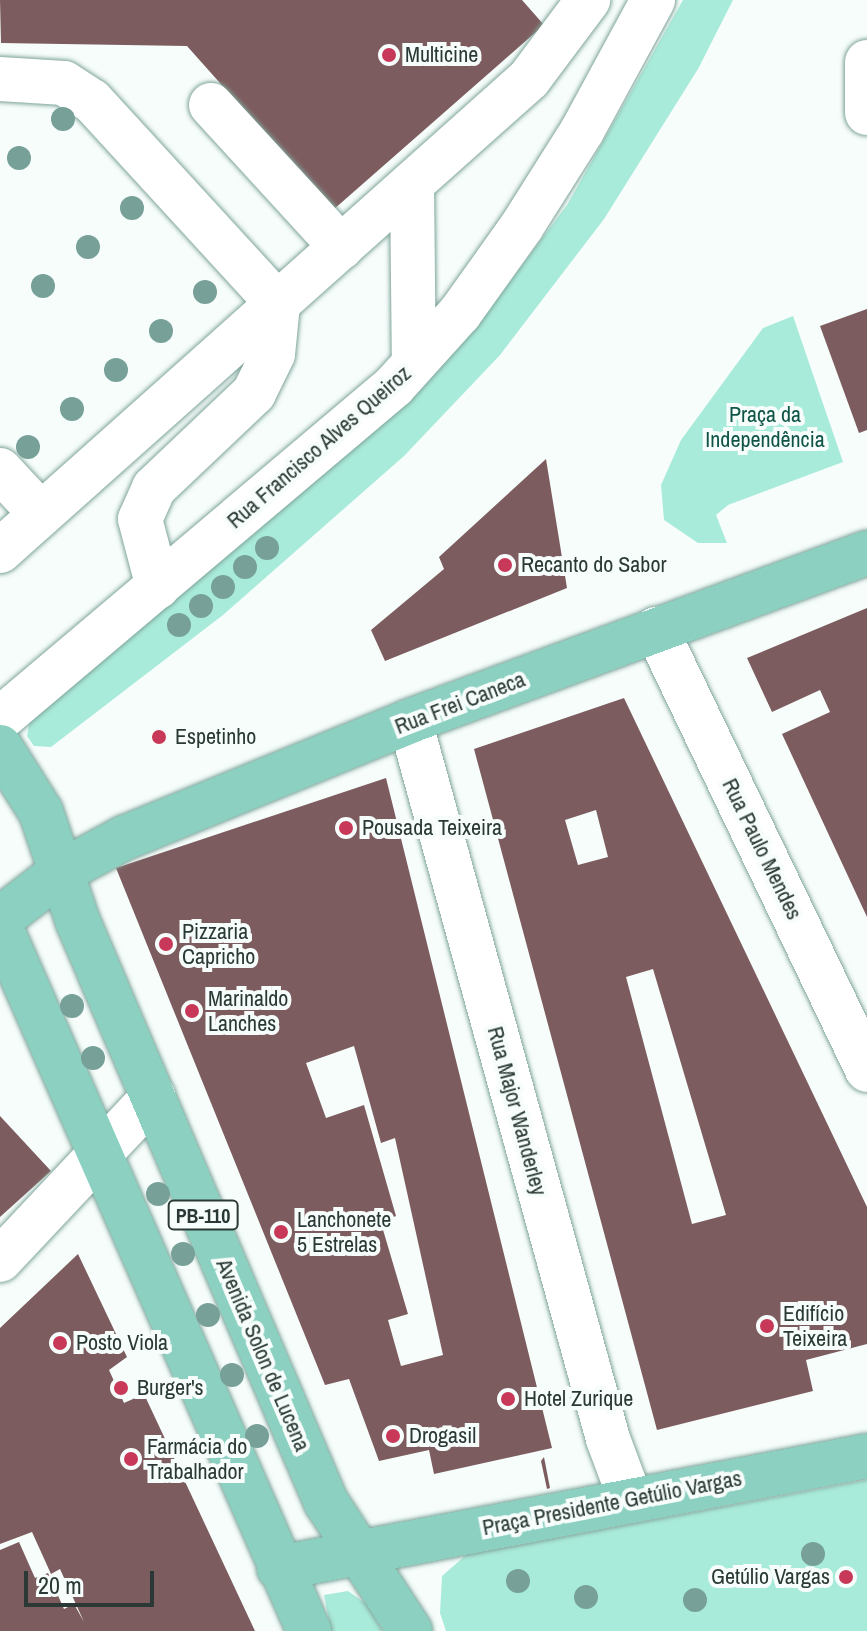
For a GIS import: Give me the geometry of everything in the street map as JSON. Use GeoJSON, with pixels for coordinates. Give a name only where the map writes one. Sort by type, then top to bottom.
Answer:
{"type":"FeatureCollection","features":[{"type":"Feature","properties":{"kind":"main road","name":"Rua Frei Caneca"},"geometry":{"type":"LineString","coordinates":[[0,919],[61,872],[124,838],[410,721],[867,553]]}},
{"type":"Feature","properties":{"kind":"main road","name":"Avenida Solon de Lucena"},"geometry":{"type":"LineString","coordinates":[[11,770],[61,872],[153,1097],[326,1502],[410,1631]]}},
{"type":"Feature","properties":{"kind":"main road","name":"PB-110"},"geometry":{"type":"LineString","coordinates":[[0,926],[309,1631]]}},
{"type":"Feature","properties":{"kind":"main road","name":"Praça Presidente Getúlio Vargas"},"geometry":{"type":"LineString","coordinates":[[279,1568],[630,1498],[867,1456]]}},
{"type":"Feature","properties":{"kind":"street"},"geometry":{"type":"LineString","coordinates":[[0,551],[529,79],[588,0]]}},
{"type":"Feature","properties":{"kind":"street","name":"Rua Francisco Alves Queiroz"},"geometry":{"type":"LineString","coordinates":[[0,719],[158,587],[414,363],[460,313],[522,226],[582,131],[653,0]]}},
{"type":"Feature","properties":{"kind":"street"},"geometry":{"type":"LineString","coordinates":[[867,62],[867,113]]}},
{"type":"Feature","properties":{"kind":"street"},"geometry":{"type":"LineString","coordinates":[[0,79],[64,83],[92,101],[278,304],[273,354],[151,464],[138,488],[140,519],[158,587]]}},
{"type":"Feature","properties":{"kind":"street"},"geometry":{"type":"LineString","coordinates":[[211,105],[341,247]]}},
{"type":"Feature","properties":{"kind":"street"},"geometry":{"type":"LineString","coordinates":[[412,184],[414,363]]}},
{"type":"Feature","properties":{"kind":"street"},"geometry":{"type":"LineString","coordinates":[[0,470],[41,514]]}},
{"type":"Feature","properties":{"kind":"street","name":"Rua Paulo Mendes"},"geometry":{"type":"LineString","coordinates":[[656,629],[867,1070]]}},
{"type":"Feature","properties":{"kind":"street","name":"Rua Major Wanderley"},"geometry":{"type":"LineString","coordinates":[[410,721],[608,1439],[630,1498]]}},
{"type":"Feature","properties":{"kind":"street"},"geometry":{"type":"LineString","coordinates":[[0,1260],[101,1158],[153,1097]]}},
{"type":"Feature","properties":{"kind":"green space"},"geometry":{"type":"Polygon","coordinates":[[[683,0],[733,0],[698,69],[604,219],[500,355],[404,456],[223,615],[51,747],[34,746],[27,736],[30,719],[476,327],[567,205],[683,0]]]}},
{"type":"Feature","properties":{"kind":"green space","name":"Praça da Independência"},"geometry":{"type":"Polygon","coordinates":[[[793,316],[843,462],[728,505],[716,515],[727,543],[698,543],[664,520],[661,485],[681,440],[763,328],[793,316]]]}},
{"type":"Feature","properties":{"kind":"green space"},"geometry":{"type":"Polygon","coordinates":[[[867,1480],[867,1631],[446,1631],[440,1613],[442,1576],[466,1555],[867,1480]]]}},
{"type":"Feature","properties":{"kind":"green space"},"geometry":{"type":"Polygon","coordinates":[[[348,1591],[368,1605],[382,1631],[331,1631],[324,1595],[348,1591]]]}},
{"type":"Feature","properties":{"kind":"building"},"geometry":{"type":"Polygon","coordinates":[[[0,0],[522,0],[544,25],[333,210],[187,46],[1,43],[0,0]]]}},
{"type":"Feature","properties":{"kind":"building"},"geometry":{"type":"Polygon","coordinates":[[[867,309],[867,430],[859,433],[820,326],[867,309]]]}},
{"type":"Feature","properties":{"kind":"building"},"geometry":{"type":"Polygon","coordinates":[[[546,459],[567,588],[385,661],[371,630],[444,569],[439,557],[546,459]]]}},
{"type":"Feature","properties":{"kind":"building"},"geometry":{"type":"Polygon","coordinates":[[[867,608],[867,917],[782,734],[830,712],[820,690],[772,712],[747,658],[867,608]]]}},
{"type":"Feature","properties":{"kind":"building"},"geometry":{"type":"Polygon","coordinates":[[[624,698],[867,1207],[867,1344],[806,1360],[813,1391],[657,1430],[474,749],[624,698]],[[596,810],[565,820],[578,865],[608,857],[596,810]],[[653,969],[626,977],[692,1224],[726,1215],[653,969]]]}},
{"type":"Feature","properties":{"kind":"building"},"geometry":{"type":"Polygon","coordinates":[[[386,778],[552,1448],[434,1474],[429,1450],[379,1461],[349,1379],[325,1385],[116,868],[386,778]],[[354,1046],[306,1063],[326,1118],[364,1105],[396,1216],[381,1223],[408,1314],[388,1320],[401,1366],[443,1355],[395,1138],[381,1143],[354,1046]]]}},
{"type":"Feature","properties":{"kind":"building"},"geometry":{"type":"Polygon","coordinates":[[[0,1116],[51,1171],[0,1217],[0,1116]]]}},
{"type":"Feature","properties":{"kind":"building"},"geometry":{"type":"Polygon","coordinates":[[[78,1254],[127,1357],[109,1370],[124,1403],[144,1394],[255,1631],[0,1631],[0,1550],[19,1542],[35,1578],[48,1573],[64,1609],[74,1604],[84,1622],[60,1569],[51,1574],[32,1532],[0,1544],[0,1328],[78,1254]]]}},
{"type":"Feature","properties":{"kind":"building"},"geometry":{"type":"Polygon","coordinates":[[[544,1457],[550,1488],[547,1489],[541,1461],[544,1457]]]}},
{"type":"Feature","properties":{"kind":"place","name":"Multicine"},"geometry":{"type":"Point","coordinates":[389,55]}},
{"type":"Feature","properties":{"kind":"place","name":"Recanto do Sabor"},"geometry":{"type":"Point","coordinates":[505,565]}},
{"type":"Feature","properties":{"kind":"place","name":"Espetinho"},"geometry":{"type":"Point","coordinates":[159,737]}},
{"type":"Feature","properties":{"kind":"place","name":"Pousada Teixeira"},"geometry":{"type":"Point","coordinates":[346,828]}},
{"type":"Feature","properties":{"kind":"place","name":"Pizzaria Capricho"},"geometry":{"type":"Point","coordinates":[166,944]}},
{"type":"Feature","properties":{"kind":"place","name":"Marinaldo Lanches"},"geometry":{"type":"Point","coordinates":[192,1011]}},
{"type":"Feature","properties":{"kind":"place","name":"Lanchonete 5 Estrelas"},"geometry":{"type":"Point","coordinates":[281,1232]}},
{"type":"Feature","properties":{"kind":"place","name":"Edifício Teixeira"},"geometry":{"type":"Point","coordinates":[767,1326]}},
{"type":"Feature","properties":{"kind":"place","name":"Posto Viola"},"geometry":{"type":"Point","coordinates":[60,1343]}},
{"type":"Feature","properties":{"kind":"place","name":"Burger's"},"geometry":{"type":"Point","coordinates":[121,1388]}},
{"type":"Feature","properties":{"kind":"place","name":"Hotel Zurique"},"geometry":{"type":"Point","coordinates":[508,1399]}},
{"type":"Feature","properties":{"kind":"place","name":"Drogasil"},"geometry":{"type":"Point","coordinates":[393,1436]}},
{"type":"Feature","properties":{"kind":"place","name":"Farmácia do Trabalhador"},"geometry":{"type":"Point","coordinates":[131,1459]}},
{"type":"Feature","properties":{"kind":"place","name":"Getúlio Vargas"},"geometry":{"type":"Point","coordinates":[846,1577]}}]}
